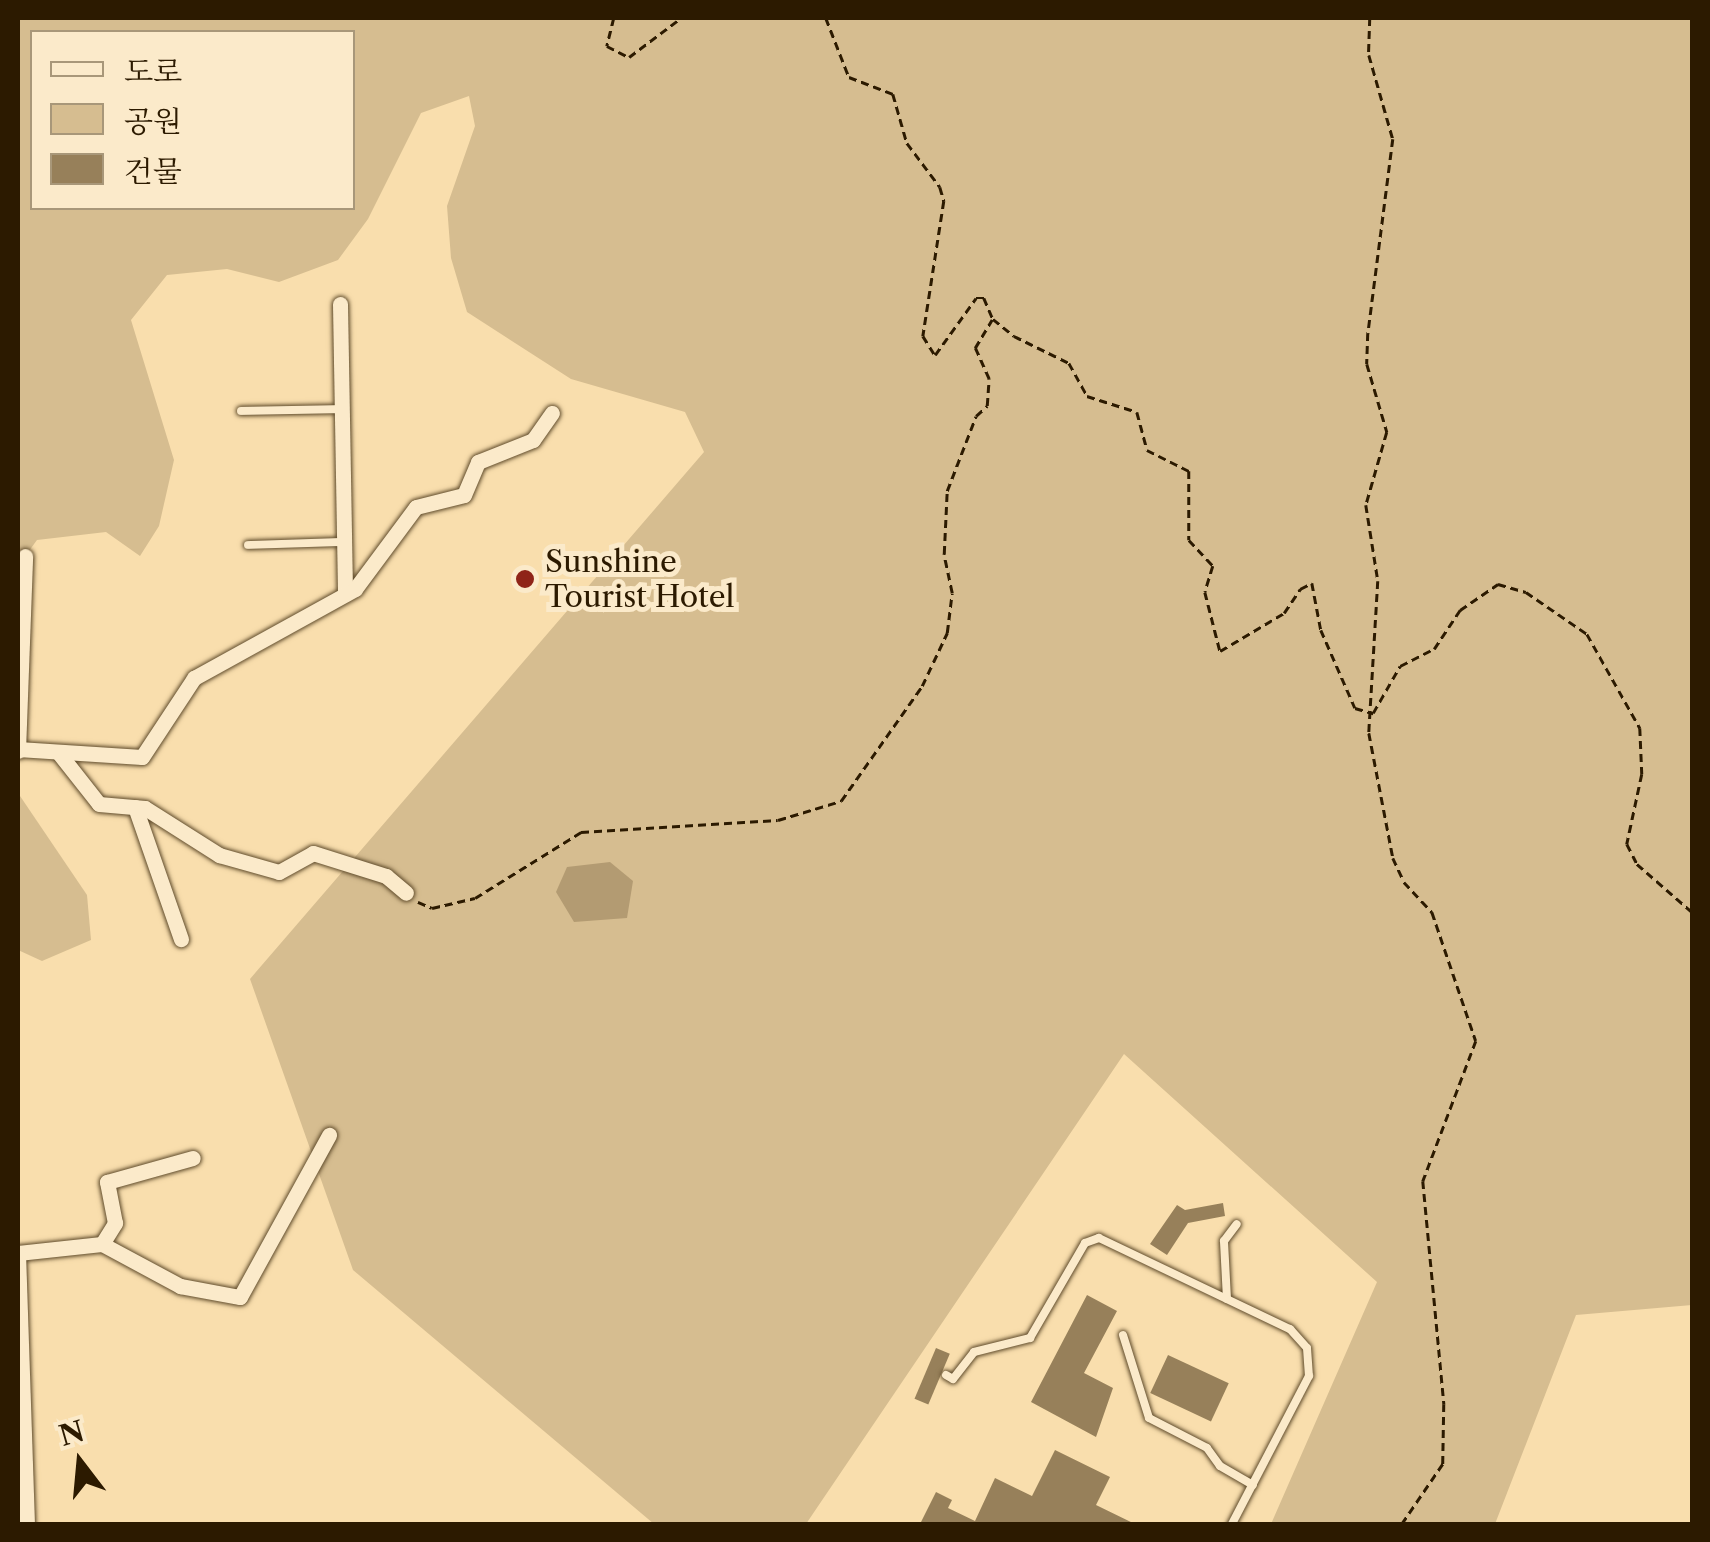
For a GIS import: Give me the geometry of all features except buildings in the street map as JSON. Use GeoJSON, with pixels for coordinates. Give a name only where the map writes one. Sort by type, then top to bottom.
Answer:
{"type":"FeatureCollection","features":[{"type":"Feature","properties":{"kind":"street"},"geometry":{"type":"LineString","coordinates":[[340,304],[345,594]]}},
{"type":"Feature","properties":{"kind":"street"},"geometry":{"type":"LineString","coordinates":[[26,556],[18,750],[142,757],[194,678],[345,594],[416,508],[464,495],[478,462],[533,440],[552,414]]}},
{"type":"Feature","properties":{"kind":"street"},"geometry":{"type":"LineString","coordinates":[[58,752],[98,804],[134,807],[220,855],[279,872],[313,853],[386,876],[406,894]]}},
{"type":"Feature","properties":{"kind":"street"},"geometry":{"type":"LineString","coordinates":[[134,807],[181,940]]}},
{"type":"Feature","properties":{"kind":"street"},"geometry":{"type":"LineString","coordinates":[[27,1524],[18,1253],[102,1244],[180,1286],[240,1296],[330,1135]]}},
{"type":"Feature","properties":{"kind":"street"},"geometry":{"type":"LineString","coordinates":[[102,1244],[115,1223],[107,1182],[193,1158]]}},
{"type":"Feature","properties":{"kind":"lane"},"geometry":{"type":"LineString","coordinates":[[241,411],[342,409]]}},
{"type":"Feature","properties":{"kind":"lane"},"geometry":{"type":"LineString","coordinates":[[248,545],[344,542]]}},
{"type":"Feature","properties":{"kind":"lane"},"geometry":{"type":"LineString","coordinates":[[1226,1299],[1224,1240],[1237,1224]]}},
{"type":"Feature","properties":{"kind":"lane"},"geometry":{"type":"LineString","coordinates":[[946,1375],[953,1379],[974,1352],[1030,1338],[1084,1243],[1099,1238],[1290,1329],[1308,1348],[1309,1376],[1232,1524]]}},
{"type":"Feature","properties":{"kind":"lane"},"geometry":{"type":"LineString","coordinates":[[1123,1334],[1149,1418],[1206,1448],[1220,1466],[1253,1485]]}},
{"type":"Feature","properties":{"kind":"path"},"geometry":{"type":"LineString","coordinates":[[614,18],[607,46],[629,57],[681,18]]}},
{"type":"Feature","properties":{"kind":"path"},"geometry":{"type":"LineString","coordinates":[[826,18],[852,81],[893,94],[907,143],[940,186],[944,201],[922,336],[935,354],[976,298],[984,298],[993,319],[1042,354],[1069,363],[1087,396],[1137,412],[1147,450],[1189,471],[1189,540],[1213,566],[1205,592],[1220,652],[1277,618],[1312,584],[1321,630],[1354,708],[1370,714]]}},
{"type":"Feature","properties":{"kind":"path"},"geometry":{"type":"LineString","coordinates":[[1370,18],[1369,55],[1393,139],[1368,333],[1367,364],[1387,432],[1366,504],[1378,581],[1370,714],[1393,858],[1404,882],[1432,912],[1476,1040],[1423,1181],[1444,1404],[1442,1464],[1402,1524]]}},
{"type":"Feature","properties":{"kind":"path"},"geometry":{"type":"LineString","coordinates":[[406,894],[432,908],[475,898],[581,832],[778,820],[841,801],[940,654],[952,593],[944,554],[946,491],[976,416],[990,392],[975,348],[993,319]]}},
{"type":"Feature","properties":{"kind":"path"},"geometry":{"type":"LineString","coordinates":[[1370,714],[1400,666],[1434,649],[1460,610],[1498,584],[1540,603],[1588,634],[1640,728],[1642,774],[1628,844],[1637,864],[1692,912]]}},
{"type":"Feature","properties":{"kind":"green space"},"geometry":{"type":"Polygon","coordinates":[[[18,18],[1692,18],[1692,1305],[1576,1315],[1495,1524],[1271,1524],[1377,1282],[1124,1054],[806,1524],[654,1524],[353,1270],[250,979],[704,452],[685,412],[571,379],[467,312],[451,258],[447,206],[475,126],[469,96],[421,113],[368,219],[338,260],[279,282],[227,269],[167,275],[131,320],[174,460],[159,526],[140,556],[106,532],[37,540],[18,566],[18,18]]]}},
{"type":"Feature","properties":{"kind":"green space"},"geometry":{"type":"Polygon","coordinates":[[[18,793],[87,895],[91,940],[42,961],[18,950],[18,793]]]}},
{"type":"Feature","properties":{"kind":"shaded area"},"geometry":{"type":"Polygon","coordinates":[[[610,862],[633,881],[627,918],[574,922],[556,892],[567,867],[610,862]]]}},
{"type":"Feature","properties":{"kind":"place","name":"Sunshine Tourist Hotel"},"geometry":{"type":"Point","coordinates":[525,579]}}]}
